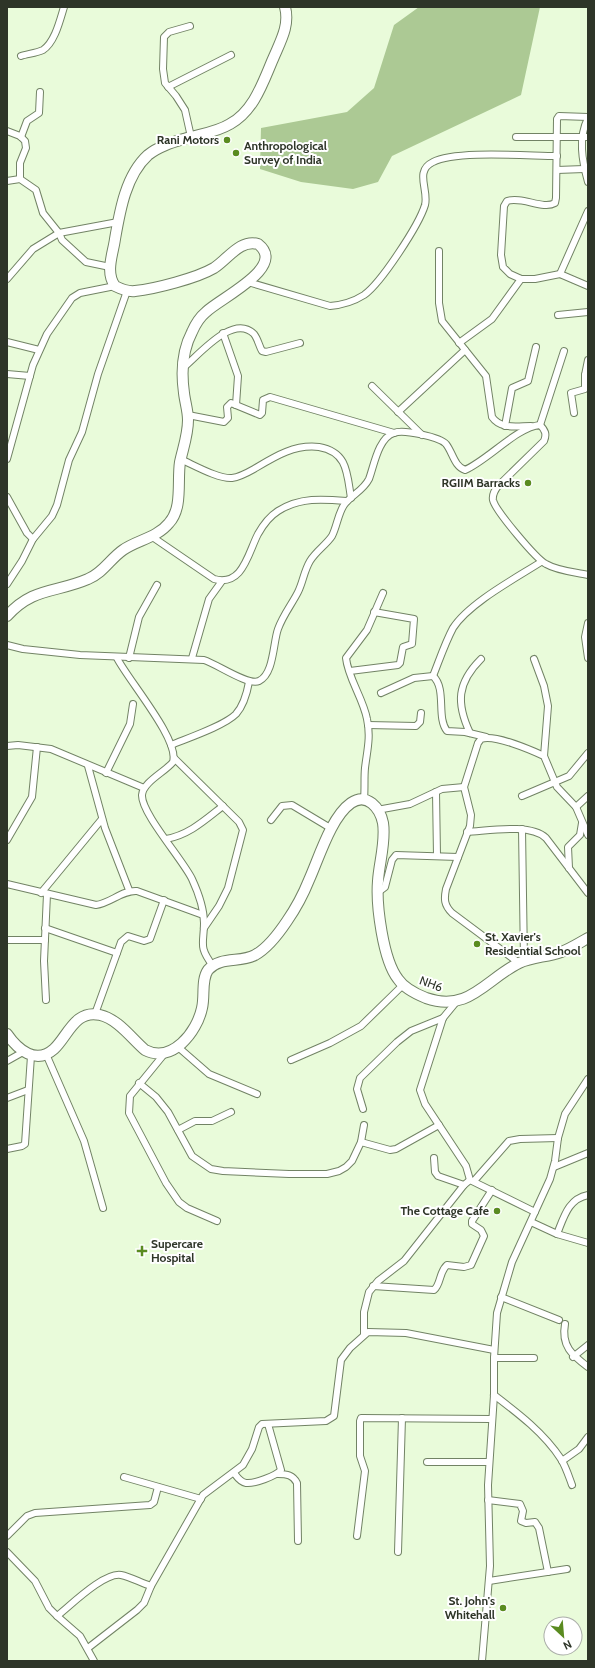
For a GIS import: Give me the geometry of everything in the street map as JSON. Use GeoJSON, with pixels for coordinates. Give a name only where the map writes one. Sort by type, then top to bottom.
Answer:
{"type":"FeatureCollection","features":[{"type":"Feature","properties":{"kind":"highway"},"geometry":{"type":"LineString","coordinates":[[7,616],[20,603],[33,595],[90,578],[104,569],[123,550],[151,536],[169,524],[175,514],[180,460],[188,430],[188,415],[182,369],[185,350],[192,332],[205,312],[248,282],[266,263],[265,251],[258,244],[253,242],[238,248],[222,262],[203,273],[146,289],[127,291],[115,286],[111,278],[110,267],[118,222],[130,182],[141,162],[160,148],[191,137],[209,133],[231,124],[246,111],[261,87],[280,43],[287,21],[285,7]]}},
{"type":"Feature","properties":{"kind":"highway"},"geometry":{"type":"LineString","coordinates":[[7,1034],[27,1054],[46,1054],[54,1049],[74,1022],[83,1017],[95,1014],[109,1019],[145,1050],[152,1054],[165,1053],[178,1047],[199,1019],[204,1000],[206,973],[220,962],[256,955],[274,938],[290,918],[302,896],[332,829],[342,811],[348,804],[355,800],[364,799],[369,800],[378,810]]}},
{"type":"Feature","properties":{"kind":"highway","name":"NH6"},"geometry":{"type":"LineString","coordinates":[[378,810],[382,821],[382,838],[377,893],[388,959],[394,974],[403,985],[416,994],[433,1000],[457,1001],[476,994],[522,962],[560,953],[588,938]]}},
{"type":"Feature","properties":{"kind":"street"},"geometry":{"type":"LineString","coordinates":[[21,56],[42,50],[49,44],[59,24],[64,7]]}},
{"type":"Feature","properties":{"kind":"street"},"geometry":{"type":"LineString","coordinates":[[190,26],[169,32],[164,37],[163,77],[168,87],[185,110],[191,137]]}},
{"type":"Feature","properties":{"kind":"street"},"geometry":{"type":"LineString","coordinates":[[168,87],[231,55]]}},
{"type":"Feature","properties":{"kind":"street"},"geometry":{"type":"LineString","coordinates":[[22,137],[27,121],[39,113],[40,92]]}},
{"type":"Feature","properties":{"kind":"street"},"geometry":{"type":"LineString","coordinates":[[588,182],[584,169],[581,147],[585,137],[584,126],[588,117],[559,116],[557,120],[557,170],[555,203],[547,205],[512,200],[507,202],[504,206],[501,255],[502,267],[510,274],[521,279],[535,279],[560,274],[588,286]]}},
{"type":"Feature","properties":{"kind":"street"},"geometry":{"type":"LineString","coordinates":[[7,131],[22,137],[26,144],[20,163],[20,179]]}},
{"type":"Feature","properties":{"kind":"street"},"geometry":{"type":"LineString","coordinates":[[516,137],[585,137]]}},
{"type":"Feature","properties":{"kind":"street"},"geometry":{"type":"LineString","coordinates":[[248,282],[323,304],[341,305],[353,301],[373,287],[417,222],[425,204],[422,179],[426,166],[433,162],[452,156],[557,156]]}},
{"type":"Feature","properties":{"kind":"street"},"geometry":{"type":"LineString","coordinates":[[557,170],[584,169]]}},
{"type":"Feature","properties":{"kind":"street"},"geometry":{"type":"LineString","coordinates":[[7,181],[20,179],[36,190],[43,212],[59,233],[62,240],[86,262],[110,267]]}},
{"type":"Feature","properties":{"kind":"street"},"geometry":{"type":"LineString","coordinates":[[560,274],[588,211]]}},
{"type":"Feature","properties":{"kind":"street"},"geometry":{"type":"LineString","coordinates":[[7,279],[33,249],[59,233],[118,222]]}},
{"type":"Feature","properties":{"kind":"street"},"geometry":{"type":"LineString","coordinates":[[439,251],[440,313],[446,328],[486,376],[492,417],[495,422],[505,426],[538,425],[544,429],[546,435],[544,441],[498,486],[493,494],[493,501],[515,532],[541,562],[588,575]]}},
{"type":"Feature","properties":{"kind":"street"},"geometry":{"type":"LineString","coordinates":[[459,343],[492,319],[521,279]]}},
{"type":"Feature","properties":{"kind":"street"},"geometry":{"type":"LineString","coordinates":[[7,459],[30,376],[39,350],[47,334],[72,298],[90,289],[115,286]]}},
{"type":"Feature","properties":{"kind":"street"},"geometry":{"type":"LineString","coordinates":[[7,584],[22,561],[33,539],[52,516],[57,505],[65,473],[82,432],[98,374],[127,291]]}},
{"type":"Feature","properties":{"kind":"street"},"geometry":{"type":"LineString","coordinates":[[558,315],[588,312]]}},
{"type":"Feature","properties":{"kind":"street"},"geometry":{"type":"LineString","coordinates":[[182,369],[223,333],[233,328],[245,328],[255,335],[262,351],[266,352],[300,343]]}},
{"type":"Feature","properties":{"kind":"street"},"geometry":{"type":"LineString","coordinates":[[223,333],[238,376],[236,405]]}},
{"type":"Feature","properties":{"kind":"street"},"geometry":{"type":"LineString","coordinates":[[7,342],[39,350]]}},
{"type":"Feature","properties":{"kind":"street"},"geometry":{"type":"LineString","coordinates":[[505,426],[512,388],[528,381],[536,347]]}},
{"type":"Feature","properties":{"kind":"street"},"geometry":{"type":"LineString","coordinates":[[398,412],[465,350]]}},
{"type":"Feature","properties":{"kind":"street"},"geometry":{"type":"LineString","coordinates":[[188,415],[224,422],[228,418],[228,404],[236,405],[260,415],[263,411],[263,400],[270,397],[394,433],[404,432],[422,435],[442,441],[459,468],[465,470],[518,434],[538,425],[564,351]]}},
{"type":"Feature","properties":{"kind":"street"},"geometry":{"type":"LineString","coordinates":[[574,413],[571,393],[585,389],[588,360]]}},
{"type":"Feature","properties":{"kind":"street"},"geometry":{"type":"LineString","coordinates":[[7,374],[30,376]]}},
{"type":"Feature","properties":{"kind":"street"},"geometry":{"type":"LineString","coordinates":[[372,386],[422,435]]}},
{"type":"Feature","properties":{"kind":"street"},"geometry":{"type":"LineString","coordinates":[[7,645],[23,649],[116,658],[192,658],[215,664],[249,682],[258,681],[265,676],[274,652],[278,628],[299,590],[305,569],[311,559],[331,537],[343,506],[366,485],[382,445],[387,437],[394,433]]}},
{"type":"Feature","properties":{"kind":"street"},"geometry":{"type":"LineString","coordinates":[[180,460],[219,476],[233,478],[242,475],[282,453],[311,446],[324,448],[335,452],[342,458],[346,469],[349,500]]}},
{"type":"Feature","properties":{"kind":"street"},"geometry":{"type":"LineString","coordinates":[[7,497],[27,532],[33,539]]}},
{"type":"Feature","properties":{"kind":"street"},"geometry":{"type":"LineString","coordinates":[[151,536],[214,579],[222,581],[231,578],[240,571],[258,534],[269,519],[278,511],[289,506],[316,499],[349,500]]}},
{"type":"Feature","properties":{"kind":"street"},"geometry":{"type":"LineString","coordinates":[[433,676],[453,629],[458,621],[477,604],[541,562]]}},
{"type":"Feature","properties":{"kind":"street"},"geometry":{"type":"LineString","coordinates":[[192,658],[209,599],[222,581]]}},
{"type":"Feature","properties":{"kind":"street"},"geometry":{"type":"LineString","coordinates":[[129,658],[139,617],[157,585]]}},
{"type":"Feature","properties":{"kind":"street"},"geometry":{"type":"LineString","coordinates":[[364,799],[365,768],[370,740],[364,704],[350,672],[346,658],[348,653],[362,638],[383,593]]}},
{"type":"Feature","properties":{"kind":"street"},"geometry":{"type":"LineString","coordinates":[[350,672],[398,665],[404,647],[412,644],[414,619],[374,612]]}},
{"type":"Feature","properties":{"kind":"street"},"geometry":{"type":"LineString","coordinates":[[588,623],[585,637],[588,658]]}},
{"type":"Feature","properties":{"kind":"street"},"geometry":{"type":"LineString","coordinates":[[116,658],[154,713],[171,745],[174,758],[239,822],[243,830],[228,888],[204,930]]}},
{"type":"Feature","properties":{"kind":"street"},"geometry":{"type":"LineString","coordinates":[[470,733],[461,709],[461,690],[466,678],[481,659]]}},
{"type":"Feature","properties":{"kind":"street"},"geometry":{"type":"LineString","coordinates":[[534,659],[544,686],[548,706],[544,756],[554,782],[576,807],[588,835]]}},
{"type":"Feature","properties":{"kind":"street"},"geometry":{"type":"LineString","coordinates":[[381,693],[414,678],[433,676]]}},
{"type":"Feature","properties":{"kind":"street"},"geometry":{"type":"LineString","coordinates":[[433,676],[438,684],[445,728],[450,732],[470,733],[486,737],[544,756]]}},
{"type":"Feature","properties":{"kind":"street"},"geometry":{"type":"LineString","coordinates":[[171,745],[221,723],[236,714],[244,702],[249,682]]}},
{"type":"Feature","properties":{"kind":"street"},"geometry":{"type":"LineString","coordinates":[[106,773],[130,724],[133,704]]}},
{"type":"Feature","properties":{"kind":"street"},"geometry":{"type":"LineString","coordinates":[[368,725],[416,726],[420,722],[421,713]]}},
{"type":"Feature","properties":{"kind":"street"},"geometry":{"type":"LineString","coordinates":[[486,737],[481,739],[478,743],[464,787],[472,821],[446,889],[444,899],[447,908],[522,962]]}},
{"type":"Feature","properties":{"kind":"street"},"geometry":{"type":"LineString","coordinates":[[7,746],[36,747],[62,753],[88,766],[144,788]]}},
{"type":"Feature","properties":{"kind":"street"},"geometry":{"type":"LineString","coordinates":[[7,840],[32,797],[36,747]]}},
{"type":"Feature","properties":{"kind":"street"},"geometry":{"type":"LineString","coordinates":[[522,796],[569,776],[588,754]]}},
{"type":"Feature","properties":{"kind":"street"},"geometry":{"type":"LineString","coordinates":[[174,758],[168,768],[144,788],[142,796],[144,803],[196,887],[203,915],[204,930],[202,947],[206,957],[213,966]]}},
{"type":"Feature","properties":{"kind":"street"},"geometry":{"type":"LineString","coordinates":[[88,766],[102,818],[129,890]]}},
{"type":"Feature","properties":{"kind":"street"},"geometry":{"type":"LineString","coordinates":[[378,810],[406,805],[448,788],[464,787]]}},
{"type":"Feature","properties":{"kind":"street"},"geometry":{"type":"LineString","coordinates":[[436,792],[437,856]]}},
{"type":"Feature","properties":{"kind":"street"},"geometry":{"type":"LineString","coordinates":[[576,807],[588,796]]}},
{"type":"Feature","properties":{"kind":"street"},"geometry":{"type":"LineString","coordinates":[[271,820],[282,806],[292,805],[332,829]]}},
{"type":"Feature","properties":{"kind":"street"},"geometry":{"type":"LineString","coordinates":[[166,839],[177,837],[188,832],[223,806]]}},
{"type":"Feature","properties":{"kind":"street"},"geometry":{"type":"LineString","coordinates":[[46,1000],[46,928],[44,893],[102,818]]}},
{"type":"Feature","properties":{"kind":"street"},"geometry":{"type":"LineString","coordinates":[[569,868],[568,846],[580,835],[582,821]]}},
{"type":"Feature","properties":{"kind":"street"},"geometry":{"type":"LineString","coordinates":[[467,832],[522,830],[538,831],[569,868],[588,894]]}},
{"type":"Feature","properties":{"kind":"street"},"geometry":{"type":"LineString","coordinates":[[522,830],[522,962]]}},
{"type":"Feature","properties":{"kind":"street"},"geometry":{"type":"LineString","coordinates":[[377,893],[385,888],[392,860],[396,855],[458,857]]}},
{"type":"Feature","properties":{"kind":"street"},"geometry":{"type":"LineString","coordinates":[[7,884],[96,905],[104,904],[129,890],[145,893],[203,915]]}},
{"type":"Feature","properties":{"kind":"street"},"geometry":{"type":"LineString","coordinates":[[95,1014],[120,942],[125,937],[144,941],[150,939],[164,900]]}},
{"type":"Feature","properties":{"kind":"street"},"geometry":{"type":"LineString","coordinates":[[46,928],[116,953]]}},
{"type":"Feature","properties":{"kind":"street"},"geometry":{"type":"LineString","coordinates":[[7,940],[45,940]]}},
{"type":"Feature","properties":{"kind":"street"},"geometry":{"type":"LineString","coordinates":[[291,1060],[346,1035],[361,1026],[403,985]]}},
{"type":"Feature","properties":{"kind":"street"},"geometry":{"type":"LineString","coordinates":[[457,1001],[443,1018],[420,1083],[420,1090],[425,1104],[466,1166],[472,1180],[535,1212]]}},
{"type":"Feature","properties":{"kind":"street"},"geometry":{"type":"LineString","coordinates":[[363,1109],[357,1089],[360,1078],[397,1042],[411,1032],[443,1018]]}},
{"type":"Feature","properties":{"kind":"street"},"geometry":{"type":"LineString","coordinates":[[178,1047],[209,1074],[257,1094]]}},
{"type":"Feature","properties":{"kind":"street"},"geometry":{"type":"LineString","coordinates":[[165,1053],[139,1083],[130,1096],[129,1113],[166,1183],[179,1202],[187,1208],[217,1221]]}},
{"type":"Feature","properties":{"kind":"street"},"geometry":{"type":"LineString","coordinates":[[7,1061],[27,1054],[28,1090],[24,1144],[22,1146],[7,1149]]}},
{"type":"Feature","properties":{"kind":"street"},"geometry":{"type":"LineString","coordinates":[[46,1054],[84,1141],[103,1208]]}},
{"type":"Feature","properties":{"kind":"street"},"geometry":{"type":"LineString","coordinates":[[482,1661],[489,1581],[489,1462],[491,1419],[494,1395],[494,1350],[497,1313],[512,1262],[531,1222],[554,1167],[558,1138],[571,1104],[588,1079]]}},
{"type":"Feature","properties":{"kind":"street"},"geometry":{"type":"LineString","coordinates":[[139,1083],[156,1097],[168,1112],[192,1156],[201,1164],[212,1169],[235,1172],[327,1174],[339,1172],[352,1161],[361,1142],[364,1125]]}},
{"type":"Feature","properties":{"kind":"street"},"geometry":{"type":"LineString","coordinates":[[7,1098],[28,1090]]}},
{"type":"Feature","properties":{"kind":"street"},"geometry":{"type":"LineString","coordinates":[[178,1130],[195,1121],[212,1121],[231,1112]]}},
{"type":"Feature","properties":{"kind":"street"},"geometry":{"type":"LineString","coordinates":[[361,1142],[390,1150],[396,1149],[439,1125]]}},
{"type":"Feature","properties":{"kind":"street"},"geometry":{"type":"LineString","coordinates":[[364,1334],[366,1303],[374,1286],[404,1261],[464,1185],[472,1180],[509,1141],[520,1138],[558,1138]]}},
{"type":"Feature","properties":{"kind":"street"},"geometry":{"type":"LineString","coordinates":[[554,1167],[588,1153]]}},
{"type":"Feature","properties":{"kind":"street"},"geometry":{"type":"LineString","coordinates":[[434,1158],[435,1172],[438,1176],[464,1185]]}},
{"type":"Feature","properties":{"kind":"street"},"geometry":{"type":"LineString","coordinates":[[374,1286],[434,1290],[437,1288],[442,1271],[447,1265],[464,1267],[471,1266],[484,1236],[483,1232],[472,1224],[472,1221],[492,1190]]}},
{"type":"Feature","properties":{"kind":"street"},"geometry":{"type":"LineString","coordinates":[[557,1234],[571,1203],[588,1195]]}},
{"type":"Feature","properties":{"kind":"street"},"geometry":{"type":"LineString","coordinates":[[531,1222],[557,1234],[588,1243]]}},
{"type":"Feature","properties":{"kind":"street"},"geometry":{"type":"LineString","coordinates":[[501,1297],[559,1320]]}},
{"type":"Feature","properties":{"kind":"street"},"geometry":{"type":"LineString","coordinates":[[565,1324],[563,1334],[573,1357],[588,1367]]}},
{"type":"Feature","properties":{"kind":"street"},"geometry":{"type":"LineString","coordinates":[[88,1648],[144,1603],[151,1586],[201,1499],[208,1490],[234,1473],[248,1456],[259,1427],[262,1424],[330,1419],[334,1416],[341,1360],[350,1348],[364,1334],[373,1332],[406,1333],[494,1350]]}},
{"type":"Feature","properties":{"kind":"street"},"geometry":{"type":"LineString","coordinates":[[573,1357],[588,1345]]}},
{"type":"Feature","properties":{"kind":"street"},"geometry":{"type":"LineString","coordinates":[[494,1358],[534,1358]]}},
{"type":"Feature","properties":{"kind":"street"},"geometry":{"type":"LineString","coordinates":[[494,1395],[535,1428],[562,1461],[572,1485]]}},
{"type":"Feature","properties":{"kind":"street"},"geometry":{"type":"LineString","coordinates":[[357,1536],[365,1471],[360,1456],[361,1418],[491,1419]]}},
{"type":"Feature","properties":{"kind":"street"},"geometry":{"type":"LineString","coordinates":[[398,1552],[402,1418]]}},
{"type":"Feature","properties":{"kind":"street"},"geometry":{"type":"LineString","coordinates":[[268,1424],[281,1466],[278,1474]]}},
{"type":"Feature","properties":{"kind":"street"},"geometry":{"type":"LineString","coordinates":[[562,1461],[579,1449],[588,1437]]}},
{"type":"Feature","properties":{"kind":"street"},"geometry":{"type":"LineString","coordinates":[[427,1462],[489,1462]]}},
{"type":"Feature","properties":{"kind":"street"},"geometry":{"type":"LineString","coordinates":[[234,1473],[241,1481],[246,1483],[278,1474],[287,1474],[294,1478],[297,1483],[298,1541]]}},
{"type":"Feature","properties":{"kind":"street"},"geometry":{"type":"LineString","coordinates":[[124,1477],[201,1499]]}},
{"type":"Feature","properties":{"kind":"street"},"geometry":{"type":"LineString","coordinates":[[7,1536],[27,1516],[35,1513],[150,1505],[154,1502],[158,1487]]}},
{"type":"Feature","properties":{"kind":"street"},"geometry":{"type":"LineString","coordinates":[[488,1500],[520,1504],[523,1511],[521,1521],[526,1523],[535,1522],[538,1528],[548,1572]]}},
{"type":"Feature","properties":{"kind":"street"},"geometry":{"type":"LineString","coordinates":[[7,1552],[35,1581],[49,1608],[80,1636],[94,1661]]}},
{"type":"Feature","properties":{"kind":"street"},"geometry":{"type":"LineString","coordinates":[[489,1581],[567,1569]]}},
{"type":"Feature","properties":{"kind":"street"},"geometry":{"type":"LineString","coordinates":[[57,1616],[102,1581],[111,1576],[120,1575],[151,1586]]}},
{"type":"Feature","properties":{"kind":"green space"},"geometry":{"type":"Polygon","coordinates":[[[419,7],[540,7],[521,95],[392,156],[378,182],[353,189],[301,182],[260,169],[261,128],[347,112],[374,88],[394,25],[419,7]]]}},
{"type":"Feature","properties":{"kind":"place","name":"Rani Motors"},"geometry":{"type":"Point","coordinates":[227,140]}},
{"type":"Feature","properties":{"kind":"place","name":"Anthropological Survey of India"},"geometry":{"type":"Point","coordinates":[236,153]}},
{"type":"Feature","properties":{"kind":"place","name":"RGIIM Barracks"},"geometry":{"type":"Point","coordinates":[528,483]}},
{"type":"Feature","properties":{"kind":"place","name":"St. Xavier's Residential School"},"geometry":{"type":"Point","coordinates":[477,944]}},
{"type":"Feature","properties":{"kind":"place","name":"The Cottage Cafe"},"geometry":{"type":"Point","coordinates":[497,1211]}},
{"type":"Feature","properties":{"kind":"place","name":"Supercare Hospital"},"geometry":{"type":"Point","coordinates":[142,1251]}},
{"type":"Feature","properties":{"kind":"place","name":"St. John's Whitehall"},"geometry":{"type":"Point","coordinates":[503,1608]}}]}
